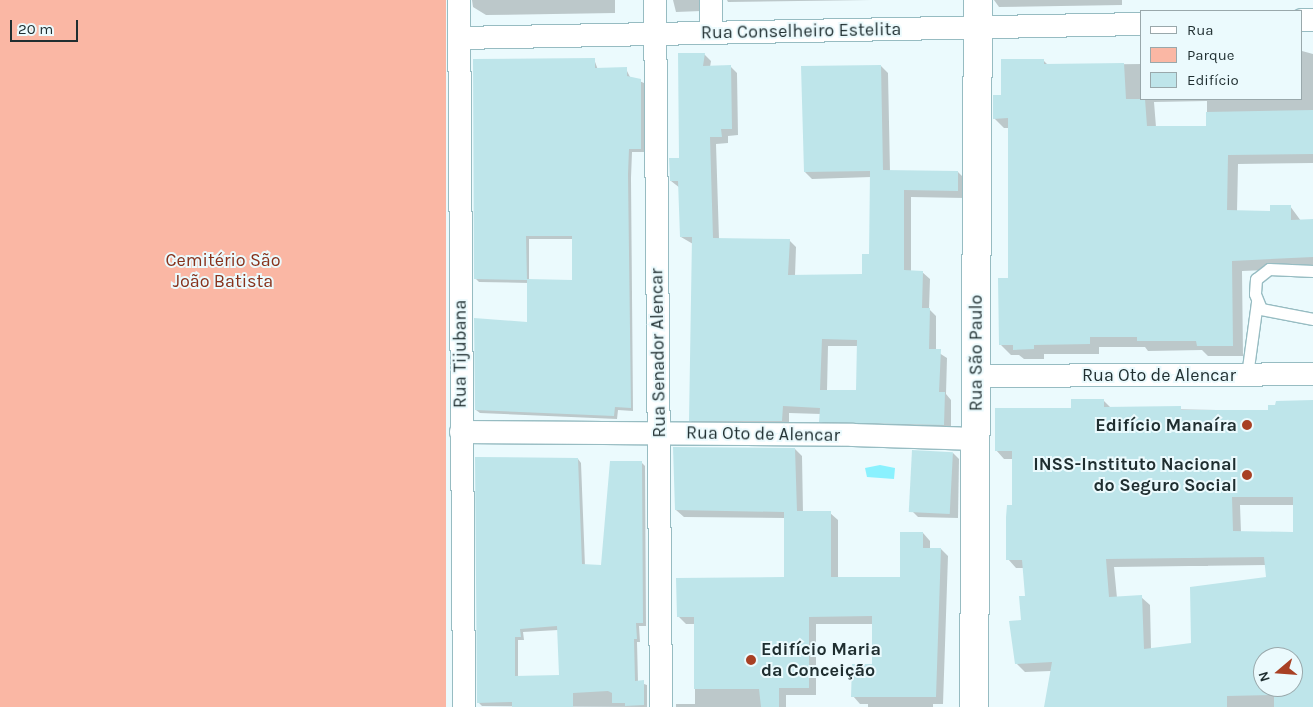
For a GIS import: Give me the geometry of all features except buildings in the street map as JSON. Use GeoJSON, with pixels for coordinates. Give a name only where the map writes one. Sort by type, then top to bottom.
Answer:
{"type":"FeatureCollection","features":[{"type":"Feature","properties":{"kind":"main road","name":"Rua São Paulo"},"geometry":{"type":"LineString","coordinates":[[974,707],[978,0]]}},
{"type":"Feature","properties":{"kind":"street","name":"Rua Tijubana"},"geometry":{"type":"LineString","coordinates":[[459,0],[460,432],[464,707]]}},
{"type":"Feature","properties":{"kind":"street","name":"Rua Senador Alencar"},"geometry":{"type":"LineString","coordinates":[[654,0],[660,707]]}},
{"type":"Feature","properties":{"kind":"street"},"geometry":{"type":"LineString","coordinates":[[711,0],[711,33]]}},
{"type":"Feature","properties":{"kind":"street","name":"Rua Conselheiro Estelita"},"geometry":{"type":"LineString","coordinates":[[460,38],[1140,24]]}},
{"type":"Feature","properties":{"kind":"street","name":"Rua Oto de Alencar"},"geometry":{"type":"LineString","coordinates":[[976,376],[1313,374]]}},
{"type":"Feature","properties":{"kind":"street","name":"Rua Oto de Alencar"},"geometry":{"type":"LineString","coordinates":[[460,432],[658,432],[976,439]]}},
{"type":"Feature","properties":{"kind":"lane"},"geometry":{"type":"LineString","coordinates":[[1247,375],[1257,302],[1256,279],[1261,273],[1269,269],[1313,271]]}},
{"type":"Feature","properties":{"kind":"lane"},"geometry":{"type":"LineString","coordinates":[[1257,302],[1266,311],[1313,319]]}},
{"type":"Feature","properties":{"kind":"green space","name":"Cemitério São João Batista"},"geometry":{"type":"Polygon","coordinates":[[[0,0],[446,0],[446,707],[0,707],[0,0]]]}},
{"type":"Feature","properties":{"kind":"water"},"geometry":{"type":"Polygon","coordinates":[[[880,465],[895,468],[894,479],[867,477],[865,468],[880,465]]]}},
{"type":"Feature","properties":{"kind":"place","name":"Edifício Manaíra"},"geometry":{"type":"Point","coordinates":[1247,425]}},
{"type":"Feature","properties":{"kind":"place","name":"INSS-Instituto Nacional do Seguro Social"},"geometry":{"type":"Point","coordinates":[1247,475]}},
{"type":"Feature","properties":{"kind":"place","name":"Edifício Maria da Conceição"},"geometry":{"type":"Point","coordinates":[751,660]}}]}
